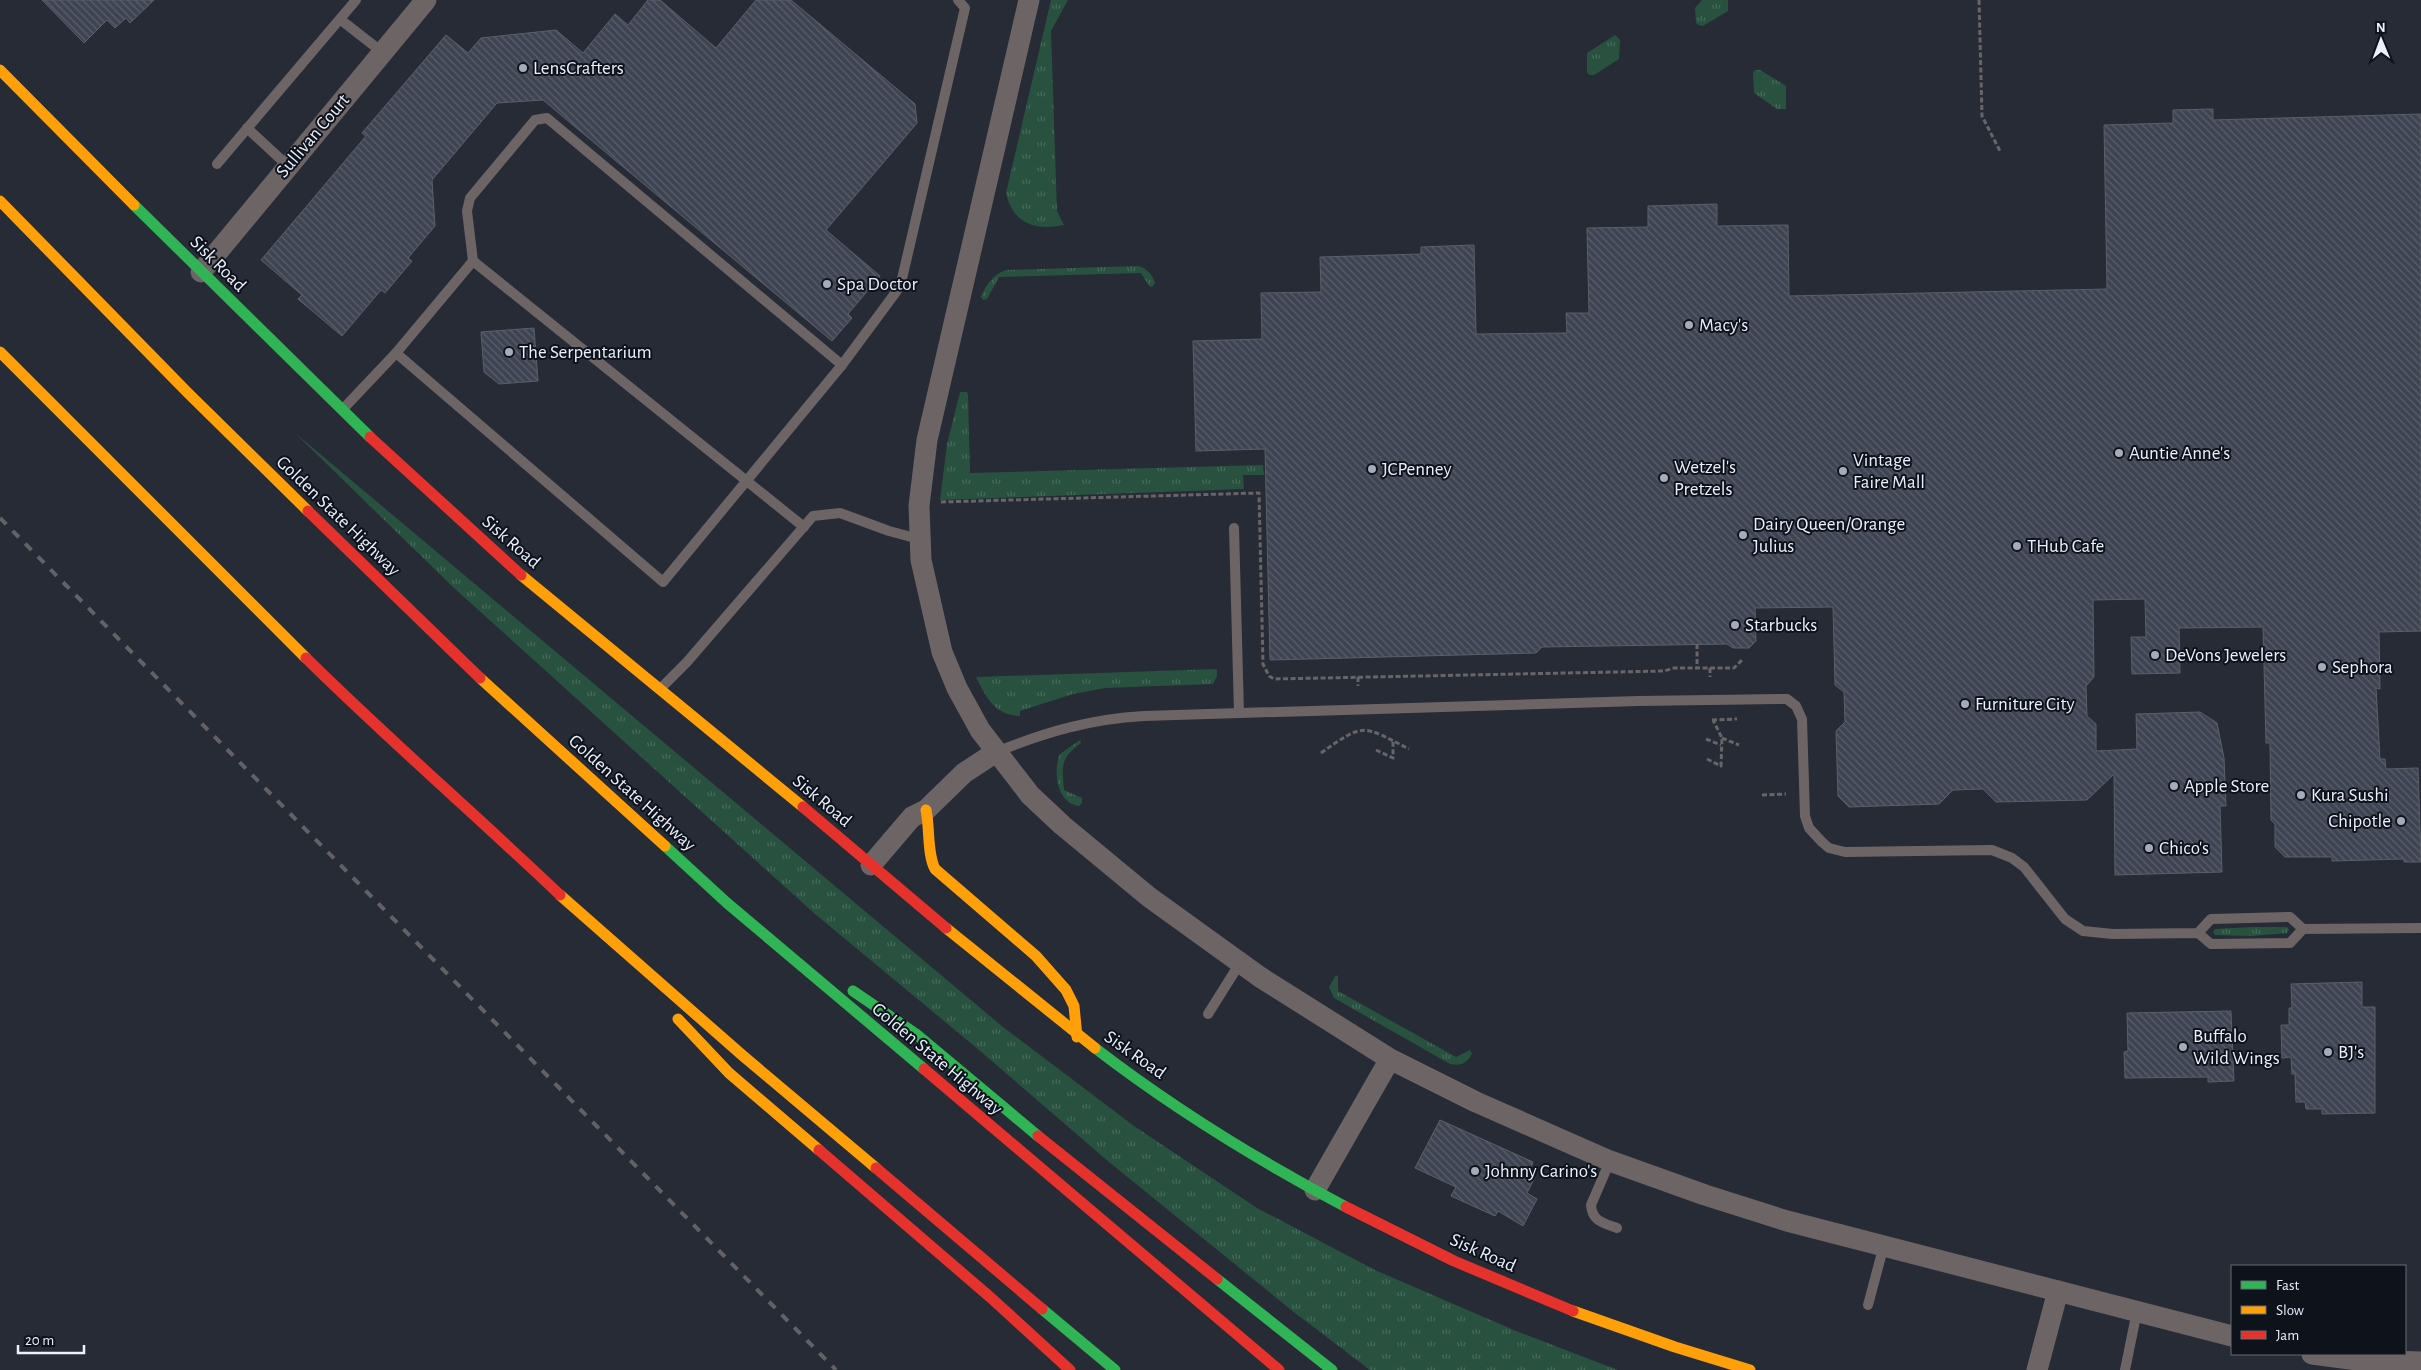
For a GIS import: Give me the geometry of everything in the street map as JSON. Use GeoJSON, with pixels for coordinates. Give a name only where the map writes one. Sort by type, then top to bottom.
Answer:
{"type":"FeatureCollection","features":[{"type":"Feature","properties":{"kind":"main road","name":"Sisk Road"},"geometry":{"type":"LineString","coordinates":[[0,70],[201,272],[437,501],[522,575],[1077,1037],[1180,1109],[1315,1190],[1391,1231],[1478,1272],[1647,1337],[1750,1370]]}},
{"type":"Feature","properties":{"kind":"main road","name":"Golden State Highway"},"geometry":{"type":"LineString","coordinates":[[0,201],[188,393],[451,651],[726,903],[1279,1370]]}},
{"type":"Feature","properties":{"kind":"main road"},"geometry":{"type":"LineString","coordinates":[[0,352],[370,721],[468,807],[575,909],[742,1054],[1115,1370]]}},
{"type":"Feature","properties":{"kind":"main road"},"geometry":{"type":"LineString","coordinates":[[926,810],[930,829],[928,853],[933,867],[1036,956],[1066,990],[1074,1006],[1077,1037]]}},
{"type":"Feature","properties":{"kind":"main road"},"geometry":{"type":"LineString","coordinates":[[726,903],[829,974]]}},
{"type":"Feature","properties":{"kind":"main road"},"geometry":{"type":"LineString","coordinates":[[575,909],[655,995]]}},
{"type":"Feature","properties":{"kind":"main road"},"geometry":{"type":"LineString","coordinates":[[845,985],[916,1034],[1095,1184],[1332,1370]]}},
{"type":"Feature","properties":{"kind":"main road"},"geometry":{"type":"LineString","coordinates":[[668,1009],[729,1073],[990,1297],[1070,1370]]}},
{"type":"Feature","properties":{"kind":"street","name":"Sullivan Court"},"geometry":{"type":"LineString","coordinates":[[201,272],[426,0]]}},
{"type":"Feature","properties":{"kind":"street"},"geometry":{"type":"LineString","coordinates":[[1029,0],[926,440],[919,506],[919,538],[925,583],[942,652],[957,688],[980,730],[1030,795],[1149,897],[1240,963],[1390,1059],[1494,1110],[1610,1161],[1760,1212],[2231,1336]]}},
{"type":"Feature","properties":{"kind":"street"},"geometry":{"type":"LineString","coordinates":[[872,865],[912,817],[926,810],[964,773],[996,752]]}},
{"type":"Feature","properties":{"kind":"street"},"geometry":{"type":"LineString","coordinates":[[1315,1190],[1390,1059]]}},
{"type":"Feature","properties":{"kind":"street"},"geometry":{"type":"LineString","coordinates":[[2037,1370],[2058,1291]]}},
{"type":"Feature","properties":{"kind":"street"},"geometry":{"type":"LineString","coordinates":[[2318,1355],[2386,1366],[2421,1362]]}},
{"type":"Feature","properties":{"kind":"lane"},"geometry":{"type":"LineString","coordinates":[[217,164],[356,0]]}},
{"type":"Feature","properties":{"kind":"lane"},"geometry":{"type":"LineString","coordinates":[[396,354],[663,582],[842,365],[901,283],[965,8],[958,0]]}},
{"type":"Feature","properties":{"kind":"lane"},"geometry":{"type":"LineString","coordinates":[[341,20],[382,52]]}},
{"type":"Feature","properties":{"kind":"lane"},"geometry":{"type":"LineString","coordinates":[[342,410],[396,354],[473,261],[468,210],[470,198],[535,120],[548,118],[842,365]]}},
{"type":"Feature","properties":{"kind":"lane"},"geometry":{"type":"LineString","coordinates":[[248,128],[288,166]]}},
{"type":"Feature","properties":{"kind":"lane"},"geometry":{"type":"LineString","coordinates":[[473,261],[804,527]]}},
{"type":"Feature","properties":{"kind":"lane"},"geometry":{"type":"LineString","coordinates":[[660,688],[687,662],[813,516],[840,513],[889,531],[919,538]]}},
{"type":"Feature","properties":{"kind":"lane"},"geometry":{"type":"LineString","coordinates":[[1234,528],[1239,713]]}},
{"type":"Feature","properties":{"kind":"lane"},"geometry":{"type":"LineString","coordinates":[[996,752],[1051,732],[1090,721],[1144,716],[1638,701],[1787,699],[1796,706],[1802,720],[1804,816],[1815,835],[1828,848],[1845,852],[1992,850],[2012,858],[2024,868],[2065,919],[2083,931],[2112,934],[2198,932],[2211,919],[2290,917],[2303,929],[2421,928]]}},
{"type":"Feature","properties":{"kind":"lane"},"geometry":{"type":"LineString","coordinates":[[2198,932],[2211,944],[2290,943],[2303,929]]}},
{"type":"Feature","properties":{"kind":"lane"},"geometry":{"type":"LineString","coordinates":[[1208,1014],[1240,963]]}},
{"type":"Feature","properties":{"kind":"lane"},"geometry":{"type":"LineString","coordinates":[[1610,1161],[1591,1205],[1591,1212],[1598,1222],[1617,1228]]}},
{"type":"Feature","properties":{"kind":"lane"},"geometry":{"type":"LineString","coordinates":[[1868,1305],[1884,1245]]}},
{"type":"Feature","properties":{"kind":"lane"},"geometry":{"type":"LineString","coordinates":[[2125,1370],[2137,1311]]}},
{"type":"Feature","properties":{"kind":"path"},"geometry":{"type":"LineString","coordinates":[[1979,0],[1982,116],[2000,151]]}},
{"type":"Feature","properties":{"kind":"path"},"geometry":{"type":"LineString","coordinates":[[940,502],[1259,493],[1265,670],[1274,679],[1555,672],[1564,674],[1734,668],[1742,660]]}},
{"type":"Feature","properties":{"kind":"path"},"geometry":{"type":"LineString","coordinates":[[1697,644],[1697,668]]}},
{"type":"Feature","properties":{"kind":"path"},"geometry":{"type":"LineString","coordinates":[[1710,668],[1710,677]]}},
{"type":"Feature","properties":{"kind":"path"},"geometry":{"type":"LineString","coordinates":[[1358,677],[1358,686]]}},
{"type":"Feature","properties":{"kind":"path"},"geometry":{"type":"LineString","coordinates":[[1706,759],[1721,766],[1722,738],[1712,720],[1736,719]]}},
{"type":"Feature","properties":{"kind":"path"},"geometry":{"type":"LineString","coordinates":[[1321,753],[1353,731],[1372,730],[1409,749]]}},
{"type":"Feature","properties":{"kind":"path"},"geometry":{"type":"LineString","coordinates":[[1722,738],[1739,745]]}},
{"type":"Feature","properties":{"kind":"path"},"geometry":{"type":"LineString","coordinates":[[1706,739],[1721,745]]}},
{"type":"Feature","properties":{"kind":"path"},"geometry":{"type":"LineString","coordinates":[[1376,750],[1393,758],[1393,741]]}},
{"type":"Feature","properties":{"kind":"path"},"geometry":{"type":"LineString","coordinates":[[1762,795],[1786,794]]}},
{"type":"Feature","properties":{"kind":"green space"},"geometry":{"type":"Polygon","coordinates":[[[1051,0],[1068,0],[1051,31],[1057,211],[1064,225],[1044,227],[1027,223],[1020,218],[1009,204],[1006,193],[1051,0]]]}},
{"type":"Feature","properties":{"kind":"green space"},"geometry":{"type":"Polygon","coordinates":[[[1702,0],[1728,0],[1728,11],[1703,26],[1698,25],[1696,23],[1695,8],[1702,0]]]}},
{"type":"Feature","properties":{"kind":"green space"},"geometry":{"type":"Polygon","coordinates":[[[1615,35],[1620,40],[1619,59],[1594,75],[1589,75],[1587,72],[1587,53],[1615,35]]]}},
{"type":"Feature","properties":{"kind":"green space"},"geometry":{"type":"Polygon","coordinates":[[[1755,70],[1760,70],[1786,86],[1786,109],[1777,109],[1754,93],[1753,73],[1755,70]]]}},
{"type":"Feature","properties":{"kind":"green space"},"geometry":{"type":"Polygon","coordinates":[[[1138,266],[1151,274],[1155,283],[1152,287],[1149,286],[1141,273],[999,277],[987,299],[983,300],[981,297],[991,280],[1006,270],[1138,266]]]}},
{"type":"Feature","properties":{"kind":"green space"},"geometry":{"type":"Polygon","coordinates":[[[960,392],[967,392],[968,395],[970,473],[1263,465],[1264,475],[1243,475],[1244,489],[940,500],[947,444],[960,392]]]}},
{"type":"Feature","properties":{"kind":"green space"},"geometry":{"type":"Polygon","coordinates":[[[295,433],[1003,1027],[1134,1126],[1257,1208],[1375,1270],[1516,1331],[1618,1370],[1370,1370],[1295,1313],[1109,1162],[979,1050],[815,914],[454,588],[295,433]]]}},
{"type":"Feature","properties":{"kind":"green space"},"geometry":{"type":"Polygon","coordinates":[[[1217,669],[1217,676],[1213,684],[1105,688],[1073,694],[1020,711],[1020,716],[1004,712],[992,704],[976,677],[1217,669]]]}},
{"type":"Feature","properties":{"kind":"green space"},"geometry":{"type":"Polygon","coordinates":[[[1080,740],[1081,743],[1069,753],[1063,768],[1064,790],[1082,798],[1082,803],[1079,806],[1071,804],[1065,799],[1058,785],[1057,768],[1060,754],[1080,740]]]}},
{"type":"Feature","properties":{"kind":"green space"},"geometry":{"type":"Polygon","coordinates":[[[2287,927],[2289,930],[2287,933],[2251,936],[2215,935],[2213,932],[2215,929],[2287,927]]]}},
{"type":"Feature","properties":{"kind":"green space"},"geometry":{"type":"Polygon","coordinates":[[[1336,975],[1338,977],[1338,991],[1456,1057],[1470,1050],[1472,1054],[1463,1064],[1450,1064],[1334,998],[1329,987],[1336,975]]]}},
{"type":"Feature","properties":{"kind":"building"},"geometry":{"type":"Polygon","coordinates":[[[42,0],[154,0],[130,23],[126,18],[115,28],[107,20],[84,43],[42,0]]]}},
{"type":"Feature","properties":{"kind":"building"},"geometry":{"type":"Polygon","coordinates":[[[648,0],[660,0],[716,48],[756,0],[791,0],[915,104],[917,123],[826,230],[880,276],[848,314],[852,318],[832,341],[543,100],[497,103],[432,180],[435,226],[408,258],[412,261],[385,293],[381,290],[342,336],[298,299],[302,295],[261,260],[366,136],[362,133],[446,35],[468,53],[481,38],[556,30],[583,53],[615,14],[628,25],[648,0]]]}},
{"type":"Feature","properties":{"kind":"building","name":"Vintage Faire Mall"},"geometry":{"type":"Polygon","coordinates":[[[2213,109],[2213,120],[2421,114],[2421,631],[2379,632],[2380,689],[2376,688],[2380,759],[2385,759],[2386,769],[2418,768],[2421,862],[2404,862],[2404,859],[2332,861],[2332,857],[2285,857],[2275,847],[2275,824],[2271,820],[2270,743],[2266,743],[2263,627],[2179,628],[2180,673],[2132,674],[2131,637],[2146,637],[2145,599],[2093,600],[2094,677],[2086,686],[2087,716],[2096,724],[2096,751],[2137,749],[2136,714],[2200,712],[2217,723],[2224,758],[2226,806],[2220,806],[2222,872],[2115,875],[2114,774],[2087,800],[1996,802],[1983,789],[1953,790],[1939,804],[1849,807],[1838,796],[1836,731],[1845,722],[1844,692],[1835,685],[1833,607],[1755,608],[1756,641],[1749,648],[1733,648],[1727,644],[1542,647],[1536,653],[1270,660],[1265,449],[1196,451],[1193,341],[1262,339],[1261,293],[1321,292],[1320,257],[1421,254],[1421,247],[1474,245],[1476,334],[1567,333],[1566,313],[1589,313],[1587,228],[1648,227],[1648,206],[1717,204],[1717,226],[1788,225],[1789,296],[2107,289],[2104,125],[2173,123],[2173,110],[2213,109]]]}},
{"type":"Feature","properties":{"kind":"building","name":"The Serpentarium"},"geometry":{"type":"Polygon","coordinates":[[[534,328],[538,381],[499,384],[484,372],[481,332],[534,328]]]}},
{"type":"Feature","properties":{"kind":"building","name":"BJ's"},"geometry":{"type":"Polygon","coordinates":[[[2362,982],[2362,1007],[2375,1007],[2375,1113],[2322,1114],[2322,1109],[2306,1109],[2305,1102],[2296,1102],[2295,1074],[2292,1074],[2291,1057],[2282,1058],[2281,1025],[2289,1025],[2289,1008],[2292,1008],[2291,984],[2362,982]]]}},
{"type":"Feature","properties":{"kind":"building","name":"Buffalo Wild Wings"},"geometry":{"type":"Polygon","coordinates":[[[2231,1011],[2234,1081],[2208,1082],[2208,1077],[2125,1078],[2124,1052],[2128,1051],[2127,1013],[2231,1011]]]}},
{"type":"Feature","properties":{"kind":"building","name":"Johnny Carino's"},"geometry":{"type":"Polygon","coordinates":[[[1440,1120],[1533,1162],[1529,1174],[1535,1177],[1527,1193],[1537,1199],[1523,1226],[1498,1211],[1495,1216],[1451,1196],[1456,1187],[1415,1168],[1440,1120]]]}},
{"type":"Feature","properties":{"kind":"railway"},"geometry":{"type":"LineString","coordinates":[[0,518],[836,1370]]}},
{"type":"Feature","properties":{"kind":"traffic: fast"},"geometry":{"type":"LineString","coordinates":[[134,205],[370,437]]}},
{"type":"Feature","properties":{"kind":"traffic: fast"},"geometry":{"type":"LineString","coordinates":[[665,846],[727,903],[924,1069]]}},
{"type":"Feature","properties":{"kind":"traffic: fast"},"geometry":{"type":"LineString","coordinates":[[853,991],[916,1034],[1038,1136]]}},
{"type":"Feature","properties":{"kind":"traffic: fast"},"geometry":{"type":"LineString","coordinates":[[1095,1048],[1155,1092],[1217,1133],[1346,1207]]}},
{"type":"Feature","properties":{"kind":"traffic: fast"},"geometry":{"type":"LineString","coordinates":[[1217,1279],[1332,1370]]}},
{"type":"Feature","properties":{"kind":"traffic: fast"},"geometry":{"type":"LineString","coordinates":[[1042,1309],[1115,1370]]}},
{"type":"Feature","properties":{"kind":"traffic: slow"},"geometry":{"type":"LineString","coordinates":[[0,70],[134,205]]}},
{"type":"Feature","properties":{"kind":"traffic: slow"},"geometry":{"type":"LineString","coordinates":[[0,201],[188,393],[308,511]]}},
{"type":"Feature","properties":{"kind":"traffic: slow"},"geometry":{"type":"LineString","coordinates":[[0,352],[306,658]]}},
{"type":"Feature","properties":{"kind":"traffic: slow"},"geometry":{"type":"LineString","coordinates":[[521,575],[803,807]]}},
{"type":"Feature","properties":{"kind":"traffic: slow"},"geometry":{"type":"LineString","coordinates":[[480,678],[665,846]]}},
{"type":"Feature","properties":{"kind":"traffic: slow"},"geometry":{"type":"LineString","coordinates":[[926,810],[932,863],[935,869],[1036,956],[1066,990],[1074,1006],[1077,1037]]}},
{"type":"Feature","properties":{"kind":"traffic: slow"},"geometry":{"type":"LineString","coordinates":[[560,895],[742,1055],[876,1168]]}},
{"type":"Feature","properties":{"kind":"traffic: slow"},"geometry":{"type":"LineString","coordinates":[[946,928],[1095,1048]]}},
{"type":"Feature","properties":{"kind":"traffic: slow"},"geometry":{"type":"LineString","coordinates":[[678,1019],[729,1073],[819,1150]]}},
{"type":"Feature","properties":{"kind":"traffic: slow"},"geometry":{"type":"LineString","coordinates":[[1573,1311],[1675,1347],[1750,1370]]}},
{"type":"Feature","properties":{"kind":"traffic: jam"},"geometry":{"type":"LineString","coordinates":[[370,437],[521,575]]}},
{"type":"Feature","properties":{"kind":"traffic: jam"},"geometry":{"type":"LineString","coordinates":[[308,511],[480,678]]}},
{"type":"Feature","properties":{"kind":"traffic: jam"},"geometry":{"type":"LineString","coordinates":[[306,658],[368,718],[560,895]]}},
{"type":"Feature","properties":{"kind":"traffic: jam"},"geometry":{"type":"LineString","coordinates":[[803,807],[946,928]]}},
{"type":"Feature","properties":{"kind":"traffic: jam"},"geometry":{"type":"LineString","coordinates":[[924,1069],[1279,1370]]}},
{"type":"Feature","properties":{"kind":"traffic: jam"},"geometry":{"type":"LineString","coordinates":[[1038,1136],[1217,1279]]}},
{"type":"Feature","properties":{"kind":"traffic: jam"},"geometry":{"type":"LineString","coordinates":[[819,1150],[990,1297],[1070,1370]]}},
{"type":"Feature","properties":{"kind":"traffic: jam"},"geometry":{"type":"LineString","coordinates":[[876,1168],[1042,1309]]}},
{"type":"Feature","properties":{"kind":"traffic: jam"},"geometry":{"type":"LineString","coordinates":[[1346,1207],[1454,1261],[1573,1311]]}},
{"type":"Feature","properties":{"kind":"place","name":"LensCrafters"},"geometry":{"type":"Point","coordinates":[523,68]}},
{"type":"Feature","properties":{"kind":"place","name":"Spa Doctor"},"geometry":{"type":"Point","coordinates":[827,284]}},
{"type":"Feature","properties":{"kind":"place","name":"Macy's"},"geometry":{"type":"Point","coordinates":[1689,325]}},
{"type":"Feature","properties":{"kind":"place","name":"The Serpentarium"},"geometry":{"type":"Point","coordinates":[509,352]}},
{"type":"Feature","properties":{"kind":"place","name":"Auntie Anne's"},"geometry":{"type":"Point","coordinates":[2119,453]}},
{"type":"Feature","properties":{"kind":"place","name":"JCPenney"},"geometry":{"type":"Point","coordinates":[1372,469]}},
{"type":"Feature","properties":{"kind":"place","name":"Vintage Faire Mall"},"geometry":{"type":"Point","coordinates":[1843,471]}},
{"type":"Feature","properties":{"kind":"place","name":"Wetzel's Pretzels"},"geometry":{"type":"Point","coordinates":[1664,478]}},
{"type":"Feature","properties":{"kind":"place","name":"Dairy Queen/Orange Julius"},"geometry":{"type":"Point","coordinates":[1743,535]}},
{"type":"Feature","properties":{"kind":"place","name":"THub Cafe"},"geometry":{"type":"Point","coordinates":[2017,546]}},
{"type":"Feature","properties":{"kind":"place","name":"Starbucks"},"geometry":{"type":"Point","coordinates":[1735,625]}},
{"type":"Feature","properties":{"kind":"place","name":"DeVons Jewelers"},"geometry":{"type":"Point","coordinates":[2155,655]}},
{"type":"Feature","properties":{"kind":"place","name":"Sephora"},"geometry":{"type":"Point","coordinates":[2322,667]}},
{"type":"Feature","properties":{"kind":"place","name":"Furniture City"},"geometry":{"type":"Point","coordinates":[1965,704]}},
{"type":"Feature","properties":{"kind":"place","name":"Apple Store"},"geometry":{"type":"Point","coordinates":[2174,786]}},
{"type":"Feature","properties":{"kind":"place","name":"Kura Sushi"},"geometry":{"type":"Point","coordinates":[2301,795]}},
{"type":"Feature","properties":{"kind":"place","name":"Chipotle"},"geometry":{"type":"Point","coordinates":[2401,821]}},
{"type":"Feature","properties":{"kind":"place","name":"Chico's"},"geometry":{"type":"Point","coordinates":[2149,848]}},
{"type":"Feature","properties":{"kind":"place","name":"Buffalo Wild Wings"},"geometry":{"type":"Point","coordinates":[2183,1047]}},
{"type":"Feature","properties":{"kind":"place","name":"BJ's"},"geometry":{"type":"Point","coordinates":[2328,1052]}},
{"type":"Feature","properties":{"kind":"place","name":"Johnny Carino's"},"geometry":{"type":"Point","coordinates":[1475,1171]}}]}
